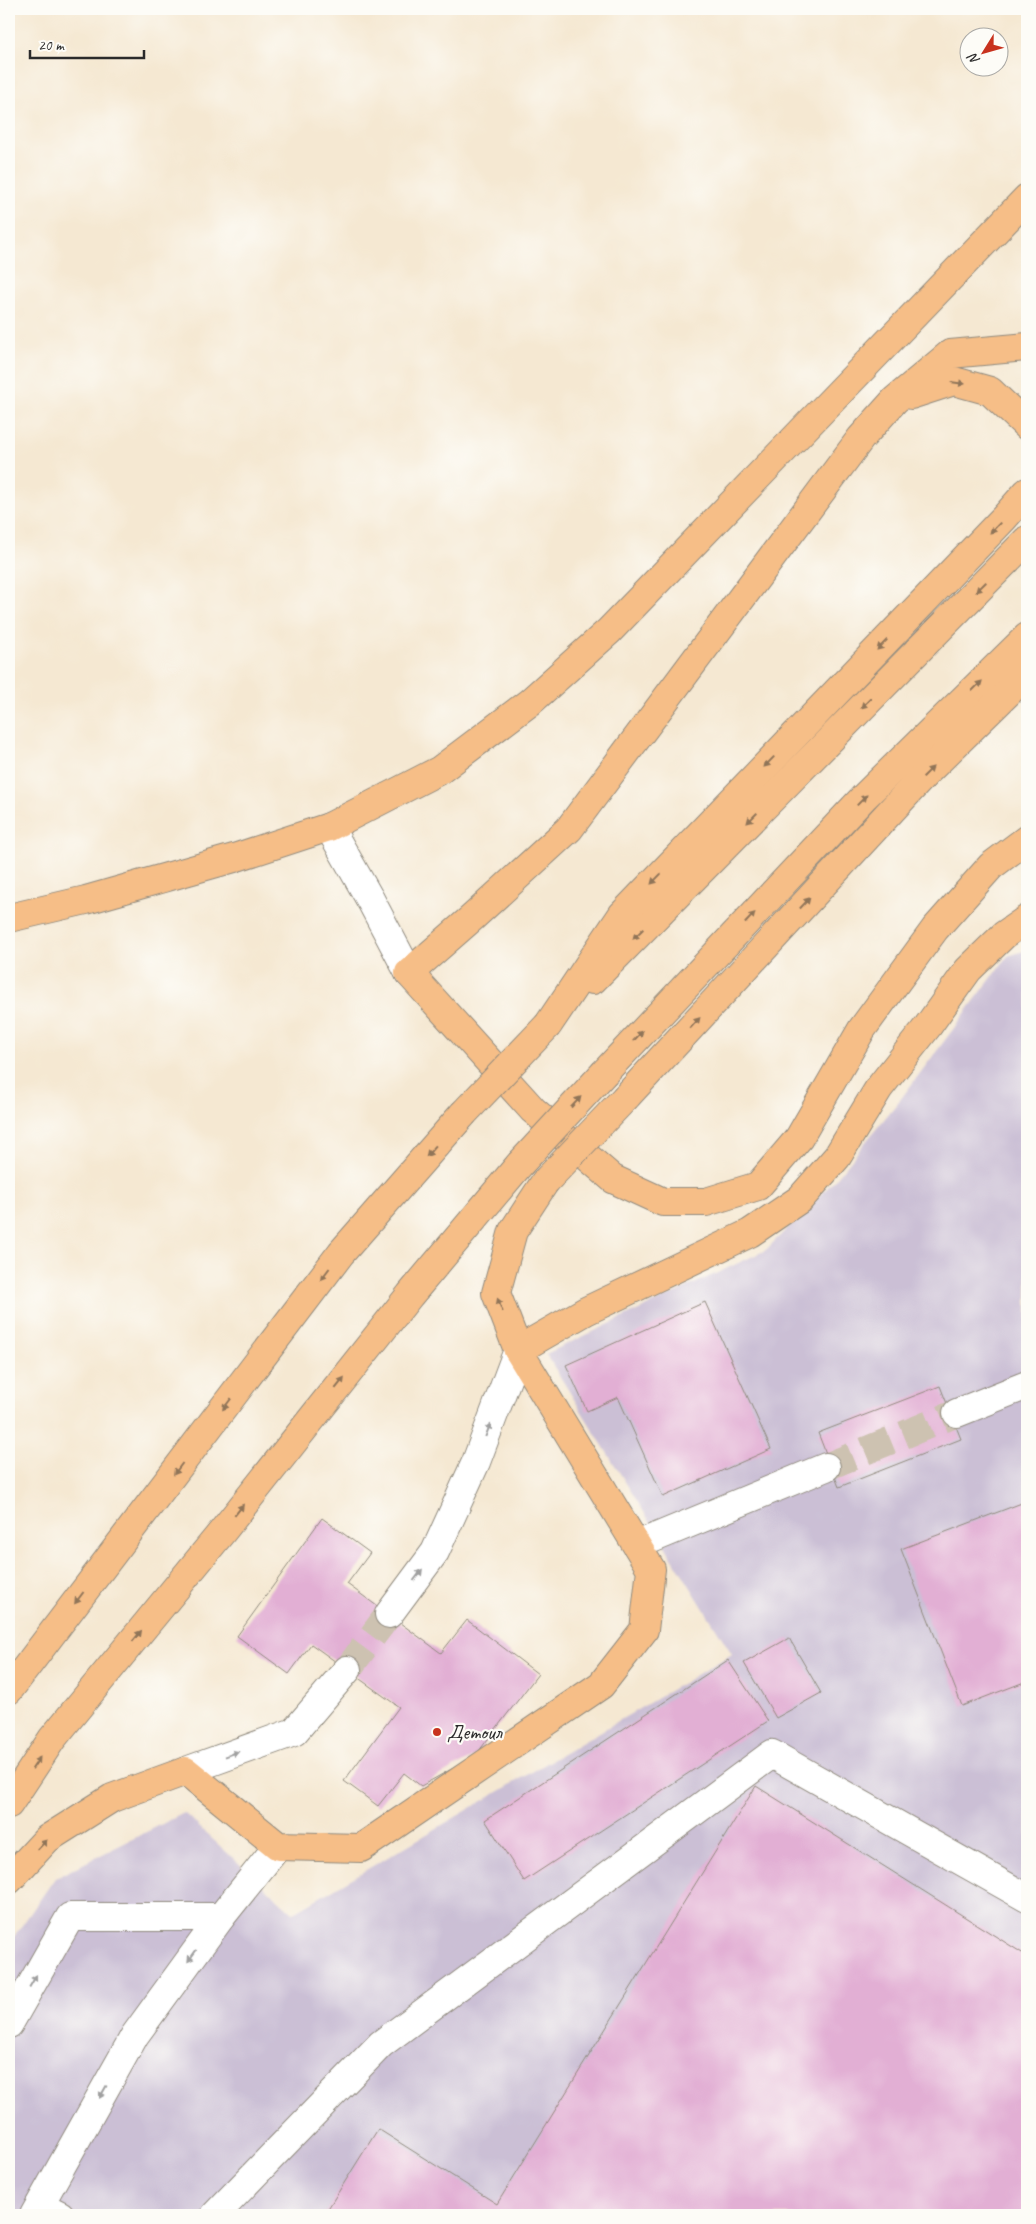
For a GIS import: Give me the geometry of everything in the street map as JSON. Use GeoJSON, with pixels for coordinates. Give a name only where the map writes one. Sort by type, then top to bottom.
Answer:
{"type":"FeatureCollection","features":[{"type":"Feature","properties":{"kind":"main road"},"geometry":{"type":"LineString","coordinates":[[9,918],[86,900],[234,858],[329,827],[440,770],[530,702],[609,632],[1027,198]]}},
{"type":"Feature","properties":{"kind":"main road"},"geometry":{"type":"LineString","coordinates":[[1027,347],[950,354],[895,400],[861,438],[569,829],[474,918],[409,973],[533,1110],[613,1179],[663,1202],[706,1202],[758,1186],[799,1138],[862,1029],[934,929],[992,866],[1027,839]]}},
{"type":"Feature","properties":{"kind":"main road"},"geometry":{"type":"LineString","coordinates":[[895,400],[954,380],[990,391],[1027,426]]}},
{"type":"Feature","properties":{"kind":"main road"},"geometry":{"type":"LineString","coordinates":[[548,1025],[622,915],[1027,492]]}},
{"type":"Feature","properties":{"kind":"main road"},"geometry":{"type":"LineString","coordinates":[[9,1690],[341,1253],[463,1114],[548,1025],[1027,540]]}},
{"type":"Feature","properties":{"kind":"main road"},"geometry":{"type":"LineString","coordinates":[[9,1804],[52,1739],[222,1532],[410,1295],[520,1164],[865,796],[1027,637]]}},
{"type":"Feature","properties":{"kind":"main road"},"geometry":{"type":"LineString","coordinates":[[9,1880],[47,1839],[112,1798],[186,1771],[278,1846],[361,1848],[601,1685],[644,1630],[650,1569],[518,1350],[496,1293],[513,1231],[545,1182],[926,773],[1027,674]]}},
{"type":"Feature","properties":{"kind":"main road"},"geometry":{"type":"LineString","coordinates":[[518,1350],[586,1311],[750,1233],[800,1199],[837,1157],[879,1088],[928,1026],[968,970],[1004,935],[1027,919]]}},
{"type":"Feature","properties":{"kind":"street"},"geometry":{"type":"LineString","coordinates":[[329,827],[409,973]]}},
{"type":"Feature","properties":{"kind":"street"},"geometry":{"type":"LineString","coordinates":[[388,1614],[435,1552],[476,1462],[518,1350]]}},
{"type":"Feature","properties":{"kind":"street"},"geometry":{"type":"LineString","coordinates":[[958,1413],[1027,1385]]}},
{"type":"Feature","properties":{"kind":"street"},"geometry":{"type":"LineString","coordinates":[[637,1545],[826,1467]]}},
{"type":"Feature","properties":{"kind":"street"},"geometry":{"type":"LineString","coordinates":[[186,1771],[294,1732],[347,1670]]}},
{"type":"Feature","properties":{"kind":"street"},"geometry":{"type":"LineString","coordinates":[[215,2215],[381,2044],[772,1754],[1027,1898]]}},
{"type":"Feature","properties":{"kind":"street"},"geometry":{"type":"LineString","coordinates":[[45,2212],[135,2035],[220,1916],[278,1846]]}},
{"type":"Feature","properties":{"kind":"street"},"geometry":{"type":"LineString","coordinates":[[9,2024],[70,1917],[220,1916]]}},
{"type":"Feature","properties":{"kind":"shaded area"},"geometry":{"type":"Polygon","coordinates":[[[1027,950],[1027,2215],[9,2215],[9,1944],[55,1878],[184,1813],[293,1913],[732,1654],[546,1354],[766,1250],[834,1181],[903,1096],[1008,956],[1027,950]]]}},
{"type":"Feature","properties":{"kind":"building"},"geometry":{"type":"Polygon","coordinates":[[[705,1302],[771,1449],[663,1497],[618,1397],[587,1411],[566,1365],[705,1302]]]}},
{"type":"Feature","properties":{"kind":"building"},"geometry":{"type":"Polygon","coordinates":[[[940,1386],[961,1439],[839,1487],[818,1433],[940,1386]]]}},
{"type":"Feature","properties":{"kind":"building"},"geometry":{"type":"Polygon","coordinates":[[[1027,1501],[1027,1681],[962,1706],[901,1549],[1027,1501]]]}},
{"type":"Feature","properties":{"kind":"building"},"geometry":{"type":"Polygon","coordinates":[[[322,1518],[370,1553],[347,1584],[441,1653],[467,1620],[538,1674],[475,1756],[421,1786],[404,1773],[378,1806],[344,1781],[399,1707],[311,1644],[289,1674],[237,1636],[322,1518]]]}},
{"type":"Feature","properties":{"kind":"building"},"geometry":{"type":"Polygon","coordinates":[[[789,1638],[821,1693],[776,1718],[744,1663],[789,1638]]]}},
{"type":"Feature","properties":{"kind":"building"},"geometry":{"type":"Polygon","coordinates":[[[728,1660],[768,1721],[524,1881],[485,1820],[728,1660]]]}},
{"type":"Feature","properties":{"kind":"building"},"geometry":{"type":"Polygon","coordinates":[[[756,1786],[1027,1956],[1027,2215],[324,2215],[378,2129],[497,2204],[756,1786]]]}},
{"type":"Feature","properties":{"kind":"tunnel"},"geometry":{"type":"LineString","coordinates":[[826,1467],[957,1413]]}},
{"type":"Feature","properties":{"kind":"tunnel"},"geometry":{"type":"LineString","coordinates":[[347,1670],[389,1614]]}},
{"type":"Feature","properties":{"kind":"place","name":"Детоил"},"geometry":{"type":"Point","coordinates":[437,1732]}}]}
